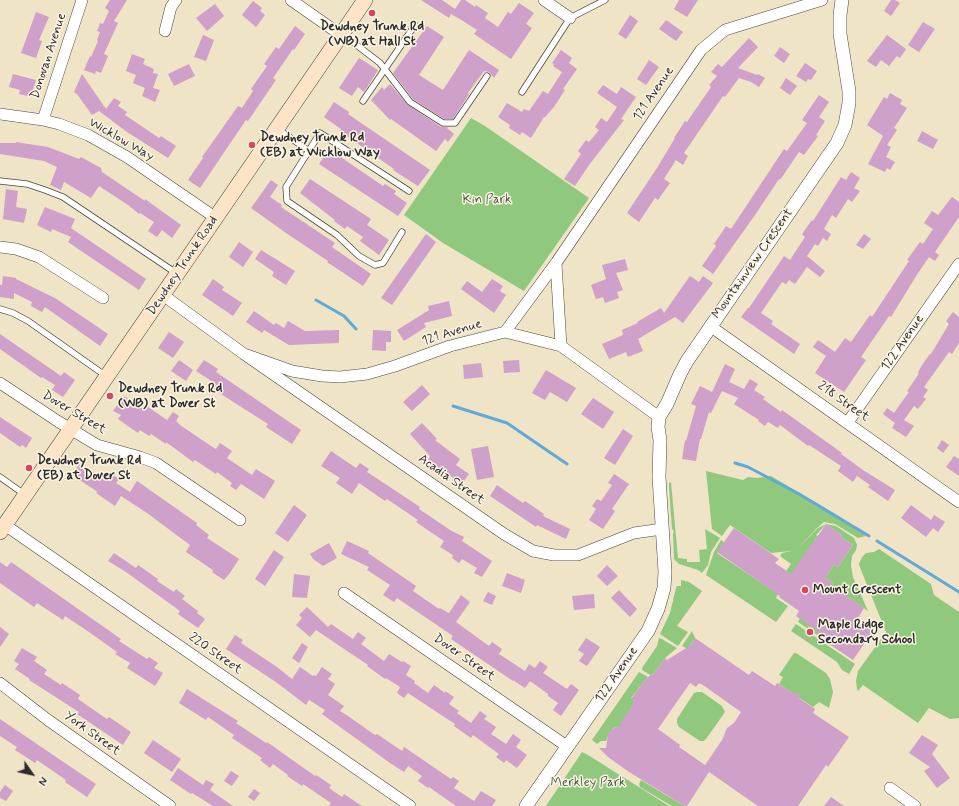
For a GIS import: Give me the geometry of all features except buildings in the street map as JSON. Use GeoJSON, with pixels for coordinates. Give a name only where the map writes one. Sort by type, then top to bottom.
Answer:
{"type":"FeatureCollection","features":[{"type":"Feature","properties":{"kind":"main road","name":"Dewdney Trunk Road"},"geometry":{"type":"LineString","coordinates":[[2,528],[365,0]]}},
{"type":"Feature","properties":{"kind":"street","name":"Donovan Avenue"},"geometry":{"type":"LineString","coordinates":[[43,120],[82,0]]}},
{"type":"Feature","properties":{"kind":"street"},"geometry":{"type":"LineString","coordinates":[[165,31],[171,7],[176,0]]}},
{"type":"Feature","properties":{"kind":"street"},"geometry":{"type":"LineString","coordinates":[[291,0],[341,35]]}},
{"type":"Feature","properties":{"kind":"street"},"geometry":{"type":"LineString","coordinates":[[544,0],[570,18]]}},
{"type":"Feature","properties":{"kind":"street","name":"121 Avenue"},"geometry":{"type":"LineString","coordinates":[[395,366],[450,346],[505,332],[556,263],[701,50],[725,30],[822,0]]}},
{"type":"Feature","properties":{"kind":"street","name":"Mountainview Crescent"},"geometry":{"type":"LineString","coordinates":[[659,417],[667,404],[683,367],[837,143],[845,125],[849,103],[849,91],[840,34],[842,0]]}},
{"type":"Feature","properties":{"kind":"street","name":"Wicklow Way"},"geometry":{"type":"LineString","coordinates":[[0,114],[43,120],[73,129],[110,147],[216,218]]}},
{"type":"Feature","properties":{"kind":"street"},"geometry":{"type":"LineString","coordinates":[[0,247],[16,249],[39,257],[103,298]]}},
{"type":"Feature","properties":{"kind":"street"},"geometry":{"type":"LineString","coordinates":[[556,263],[561,346]]}},
{"type":"Feature","properties":{"kind":"street","name":"122 Avenue"},"geometry":{"type":"LineString","coordinates":[[848,422],[959,264]]}},
{"type":"Feature","properties":{"kind":"street","name":"Acadia Street"},"geometry":{"type":"LineString","coordinates":[[163,295],[244,354],[504,534],[533,551],[554,555],[578,554],[634,533],[662,529]]}},
{"type":"Feature","properties":{"kind":"street","name":"218 Street"},"geometry":{"type":"LineString","coordinates":[[710,326],[848,422],[959,502]]}},
{"type":"Feature","properties":{"kind":"street"},"geometry":{"type":"LineString","coordinates":[[505,332],[561,346],[659,417],[659,477],[662,529]]}},
{"type":"Feature","properties":{"kind":"street","name":"Acadia Street"},"geometry":{"type":"LineString","coordinates":[[244,354],[292,371],[322,376],[340,377],[366,374],[395,366]]}},
{"type":"Feature","properties":{"kind":"street","name":"Dover Street"},"geometry":{"type":"LineString","coordinates":[[0,383],[97,445],[140,457],[156,464],[240,520]]}},
{"type":"Feature","properties":{"kind":"street","name":"220 Street"},"geometry":{"type":"LineString","coordinates":[[2,528],[410,806]]}},
{"type":"Feature","properties":{"kind":"street","name":"122 Avenue"},"geometry":{"type":"LineString","coordinates":[[526,806],[654,620],[665,578],[662,529]]}},
{"type":"Feature","properties":{"kind":"street","name":"Dover Street"},"geometry":{"type":"LineString","coordinates":[[344,593],[568,747]]}},
{"type":"Feature","properties":{"kind":"street","name":"York Street"},"geometry":{"type":"LineString","coordinates":[[0,683],[48,720],[170,806]]}},
{"type":"Feature","properties":{"kind":"street"},"geometry":{"type":"LineString","coordinates":[[890,788],[915,806]]}},
{"type":"Feature","properties":{"kind":"lane"},"geometry":{"type":"LineString","coordinates":[[522,92],[570,18],[605,0]]}},
{"type":"Feature","properties":{"kind":"lane"},"geometry":{"type":"LineString","coordinates":[[363,101],[415,25]]}},
{"type":"Feature","properties":{"kind":"lane"},"geometry":{"type":"LineString","coordinates":[[341,35],[380,62],[410,102],[443,123],[455,123],[487,76]]}},
{"type":"Feature","properties":{"kind":"lane"},"geometry":{"type":"LineString","coordinates":[[277,129],[308,151]]}},
{"type":"Feature","properties":{"kind":"lane"},"geometry":{"type":"LineString","coordinates":[[402,232],[383,264],[375,265],[359,256],[336,235],[287,201],[286,187],[320,133],[409,192]]}},
{"type":"Feature","properties":{"kind":"lane"},"geometry":{"type":"LineString","coordinates":[[0,181],[27,184],[63,197],[177,274]]}},
{"type":"Feature","properties":{"kind":"lane"},"geometry":{"type":"LineString","coordinates":[[0,310],[13,313],[28,321],[107,377]]}},
{"type":"Feature","properties":{"kind":"lane"},"geometry":{"type":"LineString","coordinates":[[0,477],[26,494]]}},
{"type":"Feature","properties":{"kind":"green space","name":"Kin Park"},"geometry":{"type":"Polygon","coordinates":[[[471,118],[485,126],[589,198],[524,291],[443,243],[404,215],[471,118]]]}},
{"type":"Feature","properties":{"kind":"green space"},"geometry":{"type":"Polygon","coordinates":[[[706,471],[743,480],[748,477],[757,478],[771,476],[837,515],[866,536],[858,538],[835,524],[824,522],[817,528],[797,549],[818,528],[826,524],[816,535],[818,536],[791,575],[786,571],[791,564],[780,556],[782,553],[791,551],[771,553],[730,525],[722,536],[712,529],[706,471]]]}},
{"type":"Feature","properties":{"kind":"green space"},"geometry":{"type":"Polygon","coordinates":[[[671,482],[678,558],[687,559],[687,562],[700,562],[699,550],[707,549],[705,529],[720,538],[711,552],[708,565],[702,573],[698,570],[679,564],[674,559],[674,531],[672,529],[669,487],[669,483],[671,482]]]}},
{"type":"Feature","properties":{"kind":"green space"},"geometry":{"type":"Polygon","coordinates":[[[826,524],[836,526],[854,538],[857,545],[852,556],[851,565],[853,577],[868,611],[832,586],[833,583],[825,578],[834,565],[838,567],[853,545],[826,524]]]}},
{"type":"Feature","properties":{"kind":"green space"},"geometry":{"type":"Polygon","coordinates":[[[721,540],[724,542],[717,553],[778,594],[776,598],[788,606],[776,622],[706,575],[714,552],[721,540]]]}},
{"type":"Feature","properties":{"kind":"green space"},"geometry":{"type":"Polygon","coordinates":[[[879,549],[931,584],[934,595],[959,612],[959,718],[950,719],[929,708],[918,723],[863,685],[858,691],[857,689],[856,681],[858,671],[881,639],[884,640],[886,632],[859,564],[862,557],[866,553],[874,552],[879,549]]]}},
{"type":"Feature","properties":{"kind":"green space"},"geometry":{"type":"Polygon","coordinates":[[[681,580],[689,582],[702,591],[677,626],[688,632],[678,646],[660,634],[670,613],[676,588],[677,586],[681,586],[681,580]]]}},
{"type":"Feature","properties":{"kind":"green space"},"geometry":{"type":"Polygon","coordinates":[[[800,618],[820,631],[817,635],[798,622],[800,618]]]}},
{"type":"Feature","properties":{"kind":"green space"},"geometry":{"type":"Polygon","coordinates":[[[796,624],[855,664],[849,674],[842,670],[837,662],[791,631],[796,624]]]}},
{"type":"Feature","properties":{"kind":"green space"},"geometry":{"type":"Polygon","coordinates":[[[692,631],[695,638],[688,649],[682,646],[692,631]]]}},
{"type":"Feature","properties":{"kind":"green space"},"geometry":{"type":"Polygon","coordinates":[[[659,638],[677,648],[665,658],[653,675],[650,675],[642,670],[642,668],[657,646],[659,638]]]}},
{"type":"Feature","properties":{"kind":"green space"},"geometry":{"type":"Polygon","coordinates":[[[794,653],[826,673],[830,679],[833,692],[829,708],[819,702],[813,707],[779,684],[783,677],[779,675],[794,653]]]}},
{"type":"Feature","properties":{"kind":"green space"},"geometry":{"type":"Polygon","coordinates":[[[639,672],[648,677],[631,698],[635,701],[620,726],[614,728],[609,733],[606,741],[601,741],[597,744],[592,740],[639,672]]]}},
{"type":"Feature","properties":{"kind":"green space"},"geometry":{"type":"Polygon","coordinates":[[[702,692],[722,706],[725,712],[704,741],[700,741],[679,727],[677,723],[677,719],[694,693],[702,692]]]}},
{"type":"Feature","properties":{"kind":"green space","name":"Merkley Park"},"geometry":{"type":"Polygon","coordinates":[[[582,752],[588,755],[669,806],[546,806],[582,752]]]}},
{"type":"Feature","properties":{"kind":"green space"},"geometry":{"type":"Polygon","coordinates":[[[641,780],[685,806],[672,806],[653,795],[640,787],[639,784],[641,780]]]}},
{"type":"Feature","properties":{"kind":"waterway"},"geometry":{"type":"LineString","coordinates":[[316,300],[344,316],[356,329]]}},
{"type":"Feature","properties":{"kind":"waterway"},"geometry":{"type":"LineString","coordinates":[[453,406],[507,423],[567,464]]}},
{"type":"Feature","properties":{"kind":"waterway"},"geometry":{"type":"LineString","coordinates":[[735,463],[748,467],[799,494],[869,536]]}},
{"type":"Feature","properties":{"kind":"waterway"},"geometry":{"type":"LineString","coordinates":[[877,541],[959,592]]}},
{"type":"Feature","properties":{"kind":"place","name":"Dewdney Trunk Rd (WB) at Hall St"},"geometry":{"type":"Point","coordinates":[372,13]}},
{"type":"Feature","properties":{"kind":"place","name":"Dewdney Trunk Rd (EB) at Wicklow Way"},"geometry":{"type":"Point","coordinates":[252,145]}},
{"type":"Feature","properties":{"kind":"place","name":"Dewdney Trunk Rd (WB) at Dover St"},"geometry":{"type":"Point","coordinates":[110,396]}},
{"type":"Feature","properties":{"kind":"place","name":"Dewdney Trunk Rd (EB) at Dover St"},"geometry":{"type":"Point","coordinates":[29,468]}},
{"type":"Feature","properties":{"kind":"place","name":"Mount Crescent"},"geometry":{"type":"Point","coordinates":[805,590]}},
{"type":"Feature","properties":{"kind":"place","name":"Maple Ridge Secondary School"},"geometry":{"type":"Point","coordinates":[810,632]}}]}
